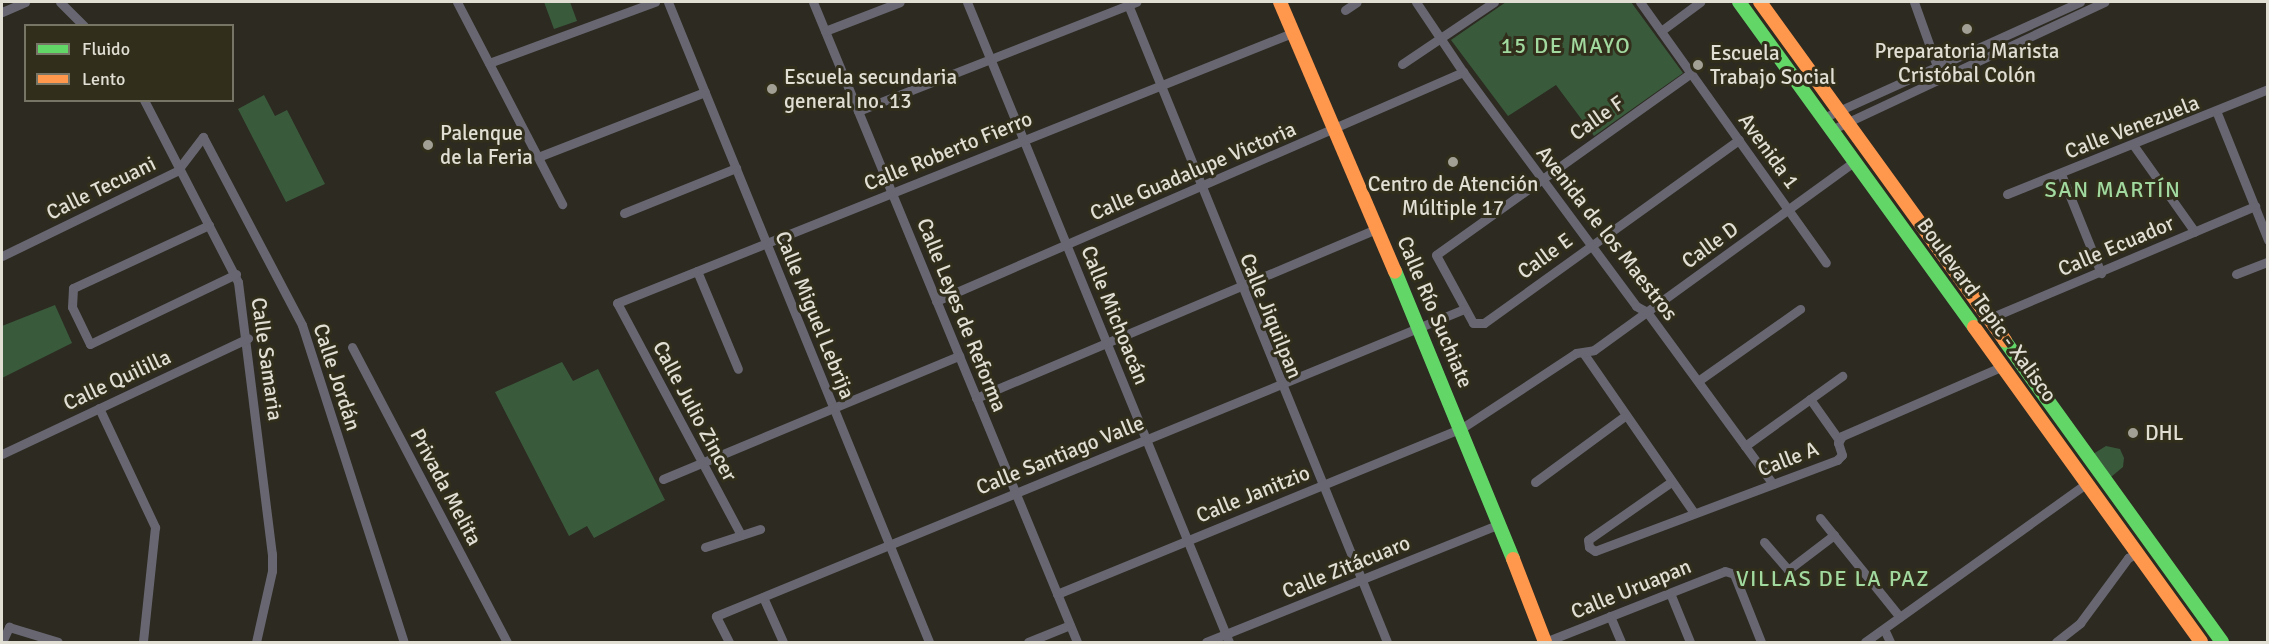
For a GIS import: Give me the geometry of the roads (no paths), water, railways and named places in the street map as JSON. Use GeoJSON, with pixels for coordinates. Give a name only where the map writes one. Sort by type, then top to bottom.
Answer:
{"type":"FeatureCollection","features":[{"type":"Feature","properties":{"kind":"main road","name":"Calle Río Suchiate"},"geometry":{"type":"LineString","coordinates":[[1280,2],[1462,428],[1545,642]]}},
{"type":"Feature","properties":{"kind":"main road","name":"Boulevard Tepic - Xalisco"},"geometry":{"type":"LineString","coordinates":[[1739,2],[2201,642]]}},
{"type":"Feature","properties":{"kind":"main road","name":"Boulevard Tepic - Xalisco"},"geometry":{"type":"LineString","coordinates":[[1760,2],[2222,642]]}},
{"type":"Feature","properties":{"kind":"main road"},"geometry":{"type":"LineString","coordinates":[[1855,161],[1870,169],[1899,208],[1914,214]]}},
{"type":"Feature","properties":{"kind":"main road"},"geometry":{"type":"LineString","coordinates":[[1946,289],[1964,295],[1980,316],[1990,318]]}},
{"type":"Feature","properties":{"kind":"main road"},"geometry":{"type":"LineString","coordinates":[[2003,366],[2013,370],[2040,403],[2051,403]]}},
{"type":"Feature","properties":{"kind":"main road"},"geometry":{"type":"LineString","coordinates":[[2064,454],[2074,458],[2092,485],[2108,487]]}},
{"type":"Feature","properties":{"kind":"main road"},"geometry":{"type":"LineString","coordinates":[[2137,553],[2150,560],[2186,603],[2200,613]]}},
{"type":"Feature","properties":{"kind":"street"},"geometry":{"type":"LineString","coordinates":[[2,12],[25,2]]}},
{"type":"Feature","properties":{"kind":"street"},"geometry":{"type":"LineString","coordinates":[[60,2],[82,24]]}},
{"type":"Feature","properties":{"kind":"street"},"geometry":{"type":"LineString","coordinates":[[457,2],[562,204]]}},
{"type":"Feature","properties":{"kind":"street"},"geometry":{"type":"LineString","coordinates":[[489,63],[655,2]]}},
{"type":"Feature","properties":{"kind":"street","name":"Calle Miguel Lebrija"},"geometry":{"type":"LineString","coordinates":[[668,2],[929,642]]}},
{"type":"Feature","properties":{"kind":"street","name":"Calle Leyes de Reforma"},"geometry":{"type":"LineString","coordinates":[[813,2],[1077,642]]}},
{"type":"Feature","properties":{"kind":"street"},"geometry":{"type":"LineString","coordinates":[[825,31],[900,2]]}},
{"type":"Feature","properties":{"kind":"street","name":"Calle Michoacán"},"geometry":{"type":"LineString","coordinates":[[967,2],[1227,638]]}},
{"type":"Feature","properties":{"kind":"street"},"geometry":{"type":"LineString","coordinates":[[858,111],[1130,2]]}},
{"type":"Feature","properties":{"kind":"street","name":"Calle Jiquilpan"},"geometry":{"type":"LineString","coordinates":[[1130,2],[1240,287],[1387,642]]}},
{"type":"Feature","properties":{"kind":"street"},"geometry":{"type":"LineString","coordinates":[[1345,10],[1357,2]]}},
{"type":"Feature","properties":{"kind":"street","name":"Avenida de los Maestros"},"geometry":{"type":"LineString","coordinates":[[1416,2],[1463,72],[1636,306],[1647,312],[1773,484]]}},
{"type":"Feature","properties":{"kind":"street"},"geometry":{"type":"LineString","coordinates":[[1402,64],[1494,2]]}},
{"type":"Feature","properties":{"kind":"street","name":"Avenida 1"},"geometry":{"type":"LineString","coordinates":[[1640,2],[1826,263]]}},
{"type":"Feature","properties":{"kind":"street"},"geometry":{"type":"LineString","coordinates":[[1661,31],[1700,2]]}},
{"type":"Feature","properties":{"kind":"street"},"geometry":{"type":"LineString","coordinates":[[1914,2],[1940,77]]}},
{"type":"Feature","properties":{"kind":"street"},"geometry":{"type":"LineString","coordinates":[[1823,118],[1844,116],[1940,77],[2080,2]]}},
{"type":"Feature","properties":{"kind":"street"},"geometry":{"type":"LineString","coordinates":[[1831,130],[1844,116],[1937,67],[2047,21],[2104,2]]}},
{"type":"Feature","properties":{"kind":"street","name":"Calle Roberto Fierro"},"geometry":{"type":"LineString","coordinates":[[617,303],[1292,33]]}},
{"type":"Feature","properties":{"kind":"street","name":"Calle Guadalupe Victoria"},"geometry":{"type":"LineString","coordinates":[[936,301],[1463,72]]}},
{"type":"Feature","properties":{"kind":"street","name":"Calle F"},"geometry":{"type":"LineString","coordinates":[[1464,309],[1436,255],[1691,73]]}},
{"type":"Feature","properties":{"kind":"street","name":"Calle Venezuela"},"geometry":{"type":"LineString","coordinates":[[2007,194],[2134,146],[2268,89]]}},
{"type":"Feature","properties":{"kind":"street"},"geometry":{"type":"LineString","coordinates":[[538,157],[705,92]]}},
{"type":"Feature","properties":{"kind":"street","name":"Calle Samaria"},"geometry":{"type":"LineString","coordinates":[[145,102],[177,171],[236,274],[248,338],[272,554],[272,571],[257,640]]}},
{"type":"Feature","properties":{"kind":"street"},"geometry":{"type":"LineString","coordinates":[[2217,112],[2268,240]]}},
{"type":"Feature","properties":{"kind":"street","name":"Calle Tecuani"},"geometry":{"type":"LineString","coordinates":[[2,255],[177,171],[203,137]]}},
{"type":"Feature","properties":{"kind":"street","name":"Calle Jordán"},"geometry":{"type":"LineString","coordinates":[[203,137],[302,325],[404,642]]}},
{"type":"Feature","properties":{"kind":"street","name":"Calle E"},"geometry":{"type":"LineString","coordinates":[[1464,309],[1473,322],[1484,323],[1739,140]]}},
{"type":"Feature","properties":{"kind":"street"},"geometry":{"type":"LineString","coordinates":[[2134,146],[2195,232]]}},
{"type":"Feature","properties":{"kind":"street","name":"Calle D"},"geometry":{"type":"LineString","coordinates":[[1462,428],[1576,353],[1584,354],[1647,312],[1855,161]]}},
{"type":"Feature","properties":{"kind":"street"},"geometry":{"type":"LineString","coordinates":[[624,213],[736,168]]}},
{"type":"Feature","properties":{"kind":"street"},"geometry":{"type":"LineString","coordinates":[[2061,174],[2101,273]]}},
{"type":"Feature","properties":{"kind":"street","name":"Calle Ecuador"},"geometry":{"type":"LineString","coordinates":[[1990,318],[2101,273],[2254,206]]}},
{"type":"Feature","properties":{"kind":"street"},"geometry":{"type":"LineString","coordinates":[[209,225],[73,288],[72,307],[90,344],[236,274]]}},
{"type":"Feature","properties":{"kind":"street"},"geometry":{"type":"LineString","coordinates":[[976,398],[1377,229]]}},
{"type":"Feature","properties":{"kind":"street"},"geometry":{"type":"LineString","coordinates":[[2236,274],[2268,262]]}},
{"type":"Feature","properties":{"kind":"street"},"geometry":{"type":"LineString","coordinates":[[697,271],[738,369]]}},
{"type":"Feature","properties":{"kind":"street","name":"Calle Julio Zincer"},"geometry":{"type":"LineString","coordinates":[[617,303],[741,535]]}},
{"type":"Feature","properties":{"kind":"street"},"geometry":{"type":"LineString","coordinates":[[1418,326],[1464,309]]}},
{"type":"Feature","properties":{"kind":"street"},"geometry":{"type":"LineString","coordinates":[[1698,381],[1800,309]]}},
{"type":"Feature","properties":{"kind":"street","name":"Calle Santiago Valle"},"geometry":{"type":"LineString","coordinates":[[729,642],[716,616],[1418,326]]}},
{"type":"Feature","properties":{"kind":"street","name":"Calle Quililla"},"geometry":{"type":"LineString","coordinates":[[2,454],[248,338]]}},
{"type":"Feature","properties":{"kind":"street","name":"Privada Melita"},"geometry":{"type":"LineString","coordinates":[[352,347],[507,642]]}},
{"type":"Feature","properties":{"kind":"street"},"geometry":{"type":"LineString","coordinates":[[1584,354],[1694,513]]}},
{"type":"Feature","properties":{"kind":"street"},"geometry":{"type":"LineString","coordinates":[[663,479],[959,356]]}},
{"type":"Feature","properties":{"kind":"street","name":"Calle A"},"geometry":{"type":"LineString","coordinates":[[1671,482],[1588,540],[1589,547],[1595,551],[1837,460],[1842,452],[1839,440],[2003,366]]}},
{"type":"Feature","properties":{"kind":"street"},"geometry":{"type":"LineString","coordinates":[[1745,446],[1842,376]]}},
{"type":"Feature","properties":{"kind":"street"},"geometry":{"type":"LineString","coordinates":[[1810,399],[1839,440]]}},
{"type":"Feature","properties":{"kind":"street"},"geometry":{"type":"LineString","coordinates":[[99,408],[154,527],[143,642]]}},
{"type":"Feature","properties":{"kind":"street"},"geometry":{"type":"LineString","coordinates":[[1535,482],[1625,416]]}},
{"type":"Feature","properties":{"kind":"street","name":"Calle Janitzio"},"geometry":{"type":"LineString","coordinates":[[1057,594],[1462,428]]}},
{"type":"Feature","properties":{"kind":"street"},"geometry":{"type":"LineString","coordinates":[[1865,642],[2086,484]]}},
{"type":"Feature","properties":{"kind":"street"},"geometry":{"type":"LineString","coordinates":[[1820,518],[1900,617]]}},
{"type":"Feature","properties":{"kind":"street","name":"Calle Zitácuaro"},"geometry":{"type":"LineString","coordinates":[[1206,642],[1227,638],[1499,524]]}},
{"type":"Feature","properties":{"kind":"street"},"geometry":{"type":"LineString","coordinates":[[705,547],[760,529]]}},
{"type":"Feature","properties":{"kind":"street"},"geometry":{"type":"LineString","coordinates":[[1764,542],[1788,570],[1834,535]]}},
{"type":"Feature","properties":{"kind":"street"},"geometry":{"type":"LineString","coordinates":[[2058,642],[2080,623],[2128,558],[2137,553]]}},
{"type":"Feature","properties":{"kind":"street","name":"Calle Uruapan"},"geometry":{"type":"LineString","coordinates":[[1545,642],[1670,592],[1731,571],[1761,642]]}},
{"type":"Feature","properties":{"kind":"street"},"geometry":{"type":"LineString","coordinates":[[1670,592],[1690,642]]}},
{"type":"Feature","properties":{"kind":"street"},"geometry":{"type":"LineString","coordinates":[[763,597],[783,642]]}},
{"type":"Feature","properties":{"kind":"street"},"geometry":{"type":"LineString","coordinates":[[1610,616],[1621,642]]}},
{"type":"Feature","properties":{"kind":"street"},"geometry":{"type":"LineString","coordinates":[[1028,642],[1070,625]]}},
{"type":"Feature","properties":{"kind":"street"},"geometry":{"type":"LineString","coordinates":[[2,642],[9,627],[58,642]]}},
{"type":"Feature","properties":{"kind":"street"},"geometry":{"type":"LineString","coordinates":[[1884,629],[1890,642]]}},
{"type":"Feature","properties":{"kind":"street"},"geometry":{"type":"LineString","coordinates":[[257,640],[267,642]]}},
{"type":"Feature","properties":{"kind":"place","name":"Preparatoria Marista Cristóbal Colón"},"geometry":{"type":"Point","coordinates":[1967,29]}},
{"type":"Feature","properties":{"kind":"place","name":"Escuela Trabajo Social"},"geometry":{"type":"Point","coordinates":[1698,65]}},
{"type":"Feature","properties":{"kind":"place","name":"Escuela secundaria general no. 13"},"geometry":{"type":"Point","coordinates":[772,89]}},
{"type":"Feature","properties":{"kind":"place","name":"Palenque de la Feria"},"geometry":{"type":"Point","coordinates":[428,145]}},
{"type":"Feature","properties":{"kind":"place","name":"Centro de Atención Múltiple 17"},"geometry":{"type":"Point","coordinates":[1453,162]}},
{"type":"Feature","properties":{"kind":"place","name":"DHL"},"geometry":{"type":"Point","coordinates":[2133,433]}},
{"type":"Feature","properties":{"kind":"district","name":"15 DE MAYO"},"geometry":{"type":"Point","coordinates":[1566,46]}},
{"type":"Feature","properties":{"kind":"district","name":"SAN MARTÍN"},"geometry":{"type":"Point","coordinates":[2113,190]}},
{"type":"Feature","properties":{"kind":"district","name":"VILLAS DE LA PAZ"},"geometry":{"type":"Point","coordinates":[1833,579]}}]}
